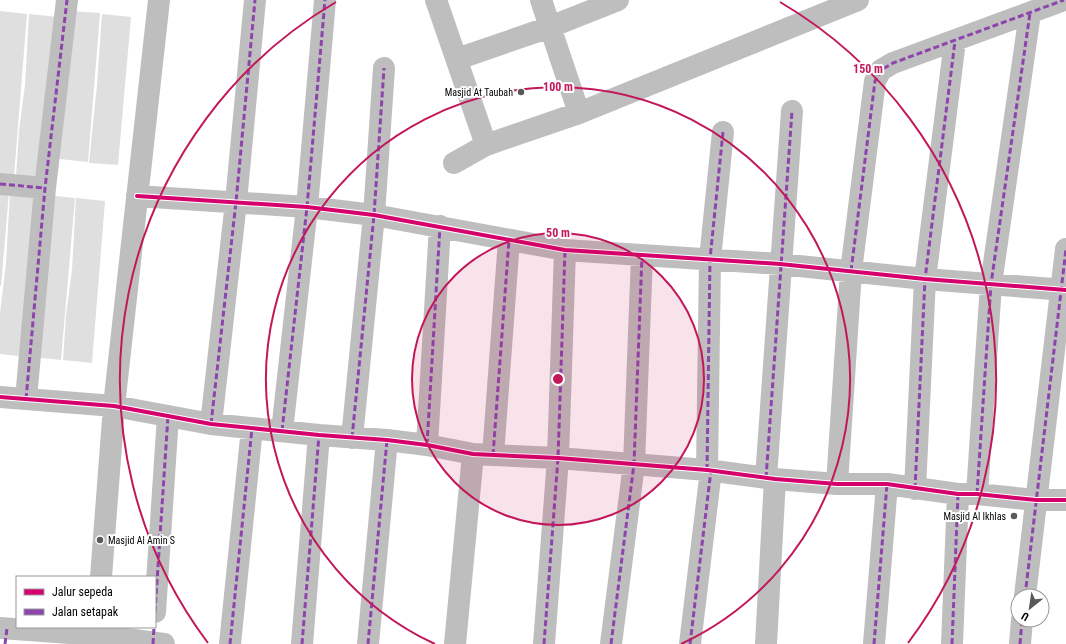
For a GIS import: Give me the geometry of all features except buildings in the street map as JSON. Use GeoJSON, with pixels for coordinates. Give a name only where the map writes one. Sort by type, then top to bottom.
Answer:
{"type":"FeatureCollection","features":[{"type":"Feature","properties":{"kind":"street"},"geometry":{"type":"LineString","coordinates":[[26,399],[45,188],[68,0]]}},
{"type":"Feature","properties":{"kind":"street"},"geometry":{"type":"LineString","coordinates":[[101,576],[114,406],[159,0]]}},
{"type":"Feature","properties":{"kind":"street"},"geometry":{"type":"LineString","coordinates":[[211,424],[236,202],[255,0]]}},
{"type":"Feature","properties":{"kind":"street"},"geometry":{"type":"LineString","coordinates":[[282,431],[307,207],[325,0]]}},
{"type":"Feature","properties":{"kind":"street"},"geometry":{"type":"LineString","coordinates":[[436,0],[486,145]]}},
{"type":"Feature","properties":{"kind":"street"},"geometry":{"type":"LineString","coordinates":[[541,0],[579,113]]}},
{"type":"Feature","properties":{"kind":"street"},"geometry":{"type":"LineString","coordinates":[[457,59],[550,27],[618,0]]}},
{"type":"Feature","properties":{"kind":"street"},"geometry":{"type":"LineString","coordinates":[[454,163],[486,145],[579,113],[858,0]]}},
{"type":"Feature","properties":{"kind":"street"},"geometry":{"type":"LineString","coordinates":[[837,484],[851,271],[875,81],[881,70],[893,63],[955,42],[1064,0]]}},
{"type":"Feature","properties":{"kind":"street"},"geometry":{"type":"LineString","coordinates":[[952,644],[991,284],[1030,14]]}},
{"type":"Feature","properties":{"kind":"street"},"geometry":{"type":"LineString","coordinates":[[915,489],[925,279],[955,42]]}},
{"type":"Feature","properties":{"kind":"street"},"geometry":{"type":"LineString","coordinates":[[352,438],[374,215],[384,68]]}},
{"type":"Feature","properties":{"kind":"street"},"geometry":{"type":"LineString","coordinates":[[766,644],[780,264],[792,111]]}},
{"type":"Feature","properties":{"kind":"street"},"geometry":{"type":"LineString","coordinates":[[690,644],[709,470],[710,259],[723,132]]}},
{"type":"Feature","properties":{"kind":"street"},"geometry":{"type":"LineString","coordinates":[[0,184],[45,188]]}},
{"type":"Feature","properties":{"kind":"street"},"geometry":{"type":"LineString","coordinates":[[137,196],[307,207],[374,215],[565,250],[780,264],[925,279],[1063,289]]}},
{"type":"Feature","properties":{"kind":"street"},"geometry":{"type":"LineString","coordinates":[[427,445],[440,226]]}},
{"type":"Feature","properties":{"kind":"street"},"geometry":{"type":"LineString","coordinates":[[455,644],[483,454],[510,240]]}},
{"type":"Feature","properties":{"kind":"street"},"geometry":{"type":"LineString","coordinates":[[1026,588],[1063,289],[1066,249]]}},
{"type":"Feature","properties":{"kind":"street"},"geometry":{"type":"LineString","coordinates":[[544,644],[558,458],[565,250]]}},
{"type":"Feature","properties":{"kind":"street"},"geometry":{"type":"LineString","coordinates":[[611,644],[634,464],[642,255]]}},
{"type":"Feature","properties":{"kind":"street"},"geometry":{"type":"LineString","coordinates":[[0,397],[114,406],[211,424],[387,440],[483,454],[558,458],[709,470],[771,478],[837,484],[887,484],[915,489],[1036,500],[1066,500]]}},
{"type":"Feature","properties":{"kind":"street"},"geometry":{"type":"LineString","coordinates":[[156,597],[168,416]]}},
{"type":"Feature","properties":{"kind":"street"},"geometry":{"type":"LineString","coordinates":[[230,644],[252,428]]}},
{"type":"Feature","properties":{"kind":"street"},"geometry":{"type":"LineString","coordinates":[[302,644],[319,435]]}},
{"type":"Feature","properties":{"kind":"street"},"geometry":{"type":"LineString","coordinates":[[368,644],[387,440]]}},
{"type":"Feature","properties":{"kind":"street"},"geometry":{"type":"LineString","coordinates":[[874,644],[887,484]]}},
{"type":"Feature","properties":{"kind":"street"},"geometry":{"type":"LineString","coordinates":[[1020,644],[1021,628]]}},
{"type":"Feature","properties":{"kind":"street"},"geometry":{"type":"LineString","coordinates":[[4,633],[97,635],[156,639]]}},
{"type":"Feature","properties":{"kind":"marked path"},"geometry":{"type":"LineString","coordinates":[[26,399],[45,188],[67,0]]}},
{"type":"Feature","properties":{"kind":"marked path"},"geometry":{"type":"LineString","coordinates":[[211,424],[236,202],[255,0]]}},
{"type":"Feature","properties":{"kind":"marked path"},"geometry":{"type":"LineString","coordinates":[[282,431],[307,207],[325,0]]}},
{"type":"Feature","properties":{"kind":"marked path"},"geometry":{"type":"LineString","coordinates":[[851,271],[875,81],[881,70],[893,63],[1064,0]]}},
{"type":"Feature","properties":{"kind":"marked path"},"geometry":{"type":"LineString","coordinates":[[977,494],[991,284],[1030,13]]}},
{"type":"Feature","properties":{"kind":"marked path"},"geometry":{"type":"LineString","coordinates":[[915,489],[925,279],[955,41]]}},
{"type":"Feature","properties":{"kind":"marked path"},"geometry":{"type":"LineString","coordinates":[[352,438],[374,215],[384,68]]}},
{"type":"Feature","properties":{"kind":"marked path"},"geometry":{"type":"LineString","coordinates":[[766,478],[792,111]]}},
{"type":"Feature","properties":{"kind":"marked path"},"geometry":{"type":"LineString","coordinates":[[707,470],[710,259],[723,132]]}},
{"type":"Feature","properties":{"kind":"marked path"},"geometry":{"type":"LineString","coordinates":[[0,184],[45,188]]}},
{"type":"Feature","properties":{"kind":"marked path"},"geometry":{"type":"LineString","coordinates":[[427,445],[440,226]]}},
{"type":"Feature","properties":{"kind":"marked path"},"geometry":{"type":"LineString","coordinates":[[493,455],[509,240]]}},
{"type":"Feature","properties":{"kind":"marked path"},"geometry":{"type":"LineString","coordinates":[[544,644],[558,458],[565,250],[561,249]]}},
{"type":"Feature","properties":{"kind":"marked path"},"geometry":{"type":"LineString","coordinates":[[1026,588],[1066,249]]}},
{"type":"Feature","properties":{"kind":"marked path"},"geometry":{"type":"LineString","coordinates":[[611,644],[634,464],[642,255]]}},
{"type":"Feature","properties":{"kind":"marked path"},"geometry":{"type":"LineString","coordinates":[[156,597],[168,416]]}},
{"type":"Feature","properties":{"kind":"marked path"},"geometry":{"type":"LineString","coordinates":[[230,644],[252,428]]}},
{"type":"Feature","properties":{"kind":"marked path"},"geometry":{"type":"LineString","coordinates":[[302,644],[319,435]]}},
{"type":"Feature","properties":{"kind":"marked path"},"geometry":{"type":"LineString","coordinates":[[368,644],[387,440]]}},
{"type":"Feature","properties":{"kind":"marked path"},"geometry":{"type":"LineString","coordinates":[[690,644],[711,470]]}},
{"type":"Feature","properties":{"kind":"marked path"},"geometry":{"type":"LineString","coordinates":[[874,644],[887,484]]}},
{"type":"Feature","properties":{"kind":"marked path"},"geometry":{"type":"LineString","coordinates":[[952,644],[958,494]]}},
{"type":"Feature","properties":{"kind":"marked path"},"geometry":{"type":"LineString","coordinates":[[5,644],[7,628]]}},
{"type":"Feature","properties":{"kind":"marked path"},"geometry":{"type":"LineString","coordinates":[[153,644],[154,628]]}},
{"type":"Feature","properties":{"kind":"marked path"},"geometry":{"type":"LineString","coordinates":[[1020,644],[1021,628]]}},
{"type":"Feature","properties":{"kind":"cycle path"},"geometry":{"type":"LineString","coordinates":[[137,196],[307,207],[374,215],[565,250],[780,264],[925,279],[1066,290]]}},
{"type":"Feature","properties":{"kind":"cycle path"},"geometry":{"type":"LineString","coordinates":[[0,397],[114,406],[211,424],[387,440],[427,445],[473,454],[558,458],[707,470],[775,479],[837,484],[887,484],[958,494],[977,494],[1036,500],[1066,500]]}},
{"type":"Feature","properties":{"kind":"place","name":"Masjid At Taubah"},"geometry":{"type":"Point","coordinates":[521,92]}},
{"type":"Feature","properties":{"kind":"place","name":"Masjid Al Ikhlas"},"geometry":{"type":"Point","coordinates":[1014,516]}},
{"type":"Feature","properties":{"kind":"place","name":"Masjid Al Amin S"},"geometry":{"type":"Point","coordinates":[100,540]}}]}
